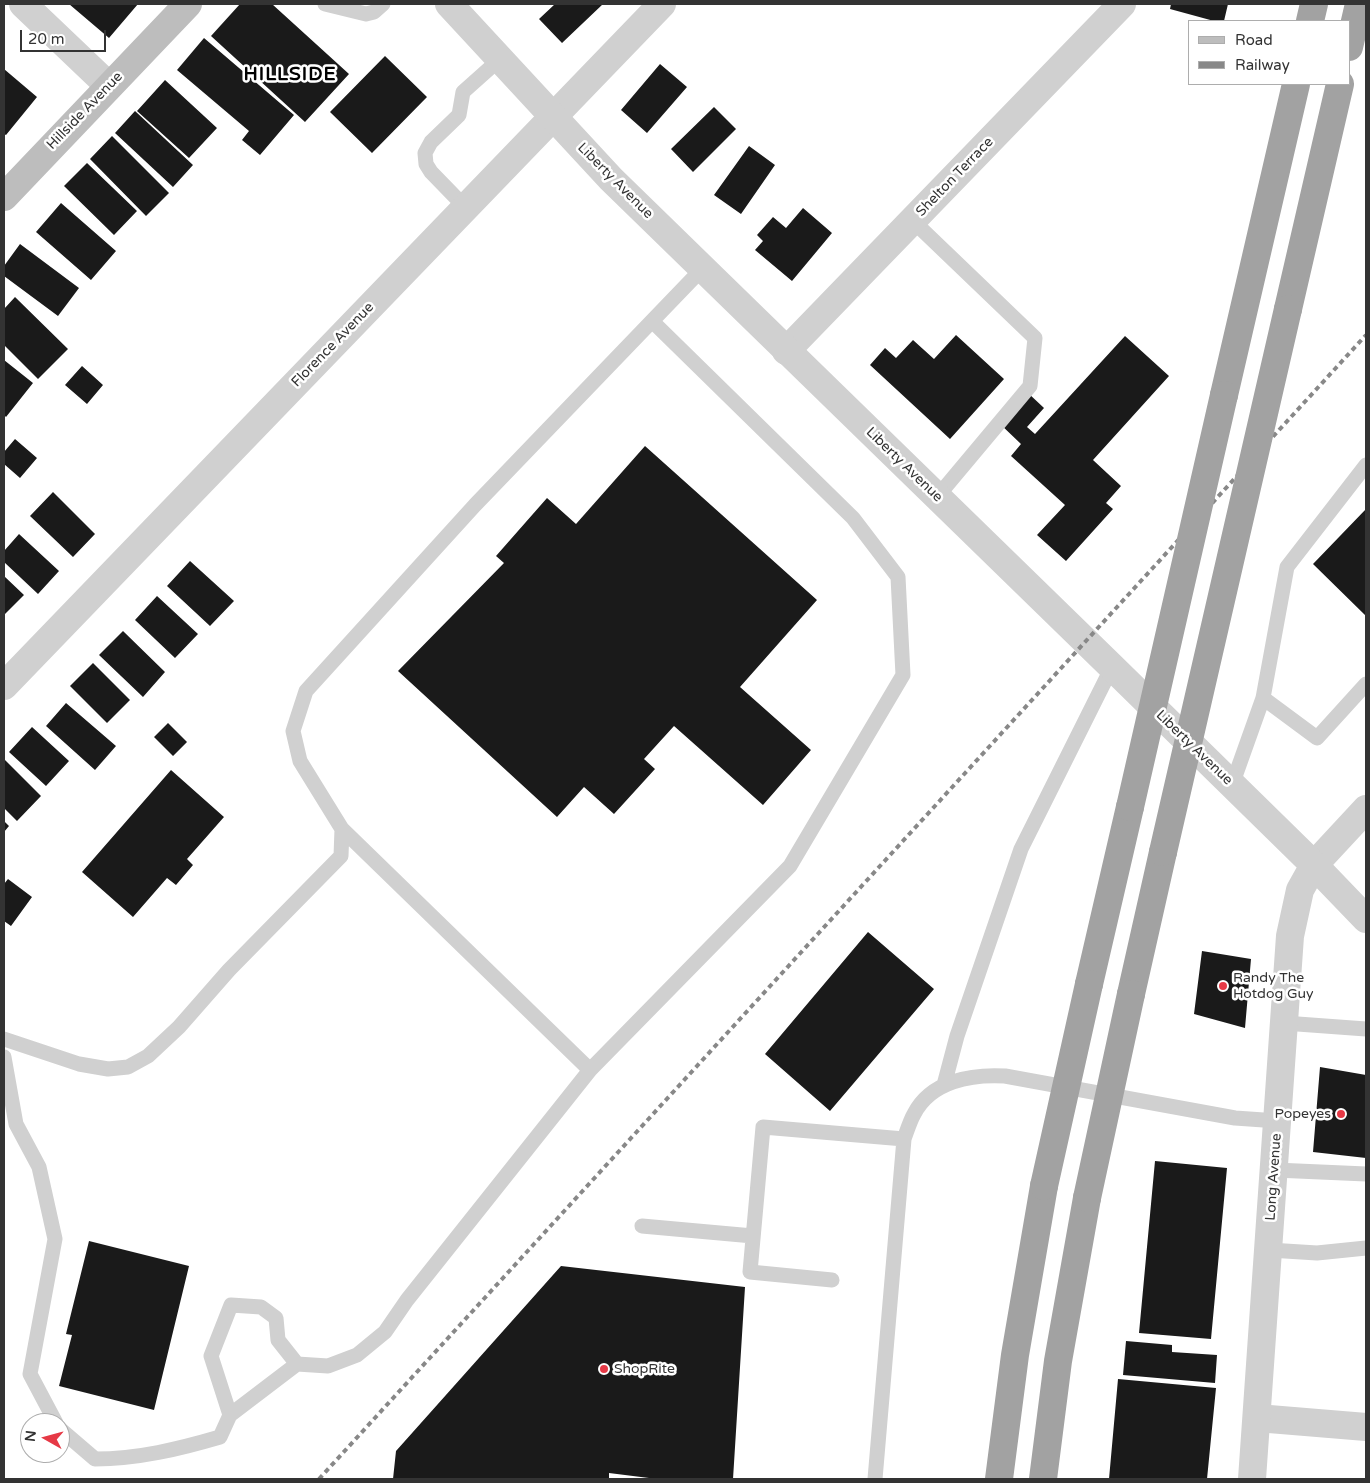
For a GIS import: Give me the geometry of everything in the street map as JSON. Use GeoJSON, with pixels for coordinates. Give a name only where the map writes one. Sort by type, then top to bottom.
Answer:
{"type":"FeatureCollection","features":[{"type":"Feature","properties":{"kind":"highway"},"geometry":{"type":"LineString","coordinates":[[1310,20],[1314,4]]}},
{"type":"Feature","properties":{"kind":"highway"},"geometry":{"type":"LineString","coordinates":[[1350,43],[1359,4]]}},
{"type":"Feature","properties":{"kind":"highway"},"geometry":{"type":"LineString","coordinates":[[1000,1479],[1015,1355],[1044,1186],[1296,85]]}},
{"type":"Feature","properties":{"kind":"highway"},"geometry":{"type":"LineString","coordinates":[[1043,1479],[1058,1361],[1087,1198],[1163,852],[1340,85]]}},
{"type":"Feature","properties":{"kind":"main road","name":"Hillside Avenue"},"geometry":{"type":"LineString","coordinates":[[4,197],[188,4]]}},
{"type":"Feature","properties":{"kind":"street"},"geometry":{"type":"LineString","coordinates":[[23,4],[109,86]]}},
{"type":"Feature","properties":{"kind":"street","name":"Liberty Avenue"},"geometry":{"type":"LineString","coordinates":[[449,4],[611,179],[1112,667],[1314,865],[1366,919]]}},
{"type":"Feature","properties":{"kind":"street","name":"Florence Avenue"},"geometry":{"type":"LineString","coordinates":[[4,686],[662,4]]}},
{"type":"Feature","properties":{"kind":"street","name":"Shelton Terrace"},"geometry":{"type":"LineString","coordinates":[[786,350],[1122,4]]}},
{"type":"Feature","properties":{"kind":"street","name":"Long Avenue"},"geometry":{"type":"LineString","coordinates":[[1252,1479],[1290,936],[1294,913],[1303,883],[1314,865],[1366,809]]}},
{"type":"Feature","properties":{"kind":"street"},"geometry":{"type":"LineString","coordinates":[[1257,1418],[1366,1427]]}},
{"type":"Feature","properties":{"kind":"lane"},"geometry":{"type":"LineString","coordinates":[[325,4],[366,14],[374,12],[384,4]]}},
{"type":"Feature","properties":{"kind":"lane"},"geometry":{"type":"LineString","coordinates":[[465,207],[431,172],[426,164],[425,154],[431,142],[459,114],[463,92],[500,59]]}},
{"type":"Feature","properties":{"kind":"lane"},"geometry":{"type":"LineString","coordinates":[[913,221],[1036,338],[1030,386],[937,497]]}},
{"type":"Feature","properties":{"kind":"lane"},"geometry":{"type":"LineString","coordinates":[[590,1070],[342,829],[300,761],[293,731],[306,691],[475,505],[703,268]]}},
{"type":"Feature","properties":{"kind":"lane"},"geometry":{"type":"LineString","coordinates":[[70,1438],[95,1459],[125,1459],[185,1447],[220,1437],[230,1415],[296,1364],[328,1366],[357,1355],[386,1332],[407,1300],[590,1070],[790,866],[903,675],[898,577],[853,518],[652,321]]}},
{"type":"Feature","properties":{"kind":"lane"},"geometry":{"type":"LineString","coordinates":[[1232,785],[1263,698],[1287,567],[1366,465]]}},
{"type":"Feature","properties":{"kind":"lane"},"geometry":{"type":"LineString","coordinates":[[944,1085],[957,1036],[1021,849],[1112,667]]}},
{"type":"Feature","properties":{"kind":"lane"},"geometry":{"type":"LineString","coordinates":[[1263,698],[1317,738],[1366,684]]}},
{"type":"Feature","properties":{"kind":"lane"},"geometry":{"type":"LineString","coordinates":[[4,1039],[79,1064],[108,1069],[128,1067],[148,1056],[179,1027],[229,970],[273,928],[340,856],[342,829]]}},
{"type":"Feature","properties":{"kind":"lane"},"geometry":{"type":"LineString","coordinates":[[1284,1023],[1366,1029]]}},
{"type":"Feature","properties":{"kind":"lane"},"geometry":{"type":"LineString","coordinates":[[4,1057],[16,1124],[39,1167],[55,1239],[30,1374],[51,1413]]}},
{"type":"Feature","properties":{"kind":"lane"},"geometry":{"type":"LineString","coordinates":[[875,1479],[904,1139],[914,1114],[922,1102],[944,1085],[972,1076],[1005,1076],[1235,1118],[1278,1121]]}},
{"type":"Feature","properties":{"kind":"lane"},"geometry":{"type":"LineString","coordinates":[[832,1280],[750,1272],[763,1127],[904,1139]]}},
{"type":"Feature","properties":{"kind":"lane"},"geometry":{"type":"LineString","coordinates":[[1275,1170],[1366,1174]]}},
{"type":"Feature","properties":{"kind":"lane"},"geometry":{"type":"LineString","coordinates":[[642,1226],[753,1236]]}},
{"type":"Feature","properties":{"kind":"lane"},"geometry":{"type":"LineString","coordinates":[[1269,1250],[1317,1253],[1366,1248]]}},
{"type":"Feature","properties":{"kind":"lane"},"geometry":{"type":"LineString","coordinates":[[230,1415],[211,1356],[231,1305],[261,1307],[276,1318],[278,1340],[296,1364]]}},
{"type":"Feature","properties":{"kind":"building"},"geometry":{"type":"Polygon","coordinates":[[[69,4],[138,4],[109,38],[69,4]]]}},
{"type":"Feature","properties":{"kind":"building"},"geometry":{"type":"Polygon","coordinates":[[[240,4],[272,4],[349,74],[305,122],[211,36],[240,4]]]}},
{"type":"Feature","properties":{"kind":"building"},"geometry":{"type":"Polygon","coordinates":[[[555,4],[603,4],[562,43],[539,19],[555,4]]]}},
{"type":"Feature","properties":{"kind":"building"},"geometry":{"type":"Polygon","coordinates":[[[1171,4],[1228,4],[1224,20],[1210,20],[1170,9],[1171,4]]]}},
{"type":"Feature","properties":{"kind":"building"},"geometry":{"type":"Polygon","coordinates":[[[204,38],[294,115],[260,155],[242,140],[249,131],[177,70],[204,38]]]}},
{"type":"Feature","properties":{"kind":"building"},"geometry":{"type":"Polygon","coordinates":[[[385,56],[427,97],[372,153],[330,112],[385,56]]]}},
{"type":"Feature","properties":{"kind":"building"},"geometry":{"type":"Polygon","coordinates":[[[660,64],[687,87],[647,133],[621,110],[660,64]]]}},
{"type":"Feature","properties":{"kind":"building"},"geometry":{"type":"Polygon","coordinates":[[[4,69],[37,97],[6,135],[4,134],[4,69]]]}},
{"type":"Feature","properties":{"kind":"building"},"geometry":{"type":"Polygon","coordinates":[[[165,80],[217,128],[189,158],[137,111],[165,80]]]}},
{"type":"Feature","properties":{"kind":"building"},"geometry":{"type":"Polygon","coordinates":[[[714,107],[736,129],[693,172],[671,149],[714,107]]]}},
{"type":"Feature","properties":{"kind":"building"},"geometry":{"type":"Polygon","coordinates":[[[135,111],[193,165],[173,187],[115,133],[135,111]]]}},
{"type":"Feature","properties":{"kind":"building"},"geometry":{"type":"Polygon","coordinates":[[[112,136],[169,193],[146,216],[90,159],[112,136]]]}},
{"type":"Feature","properties":{"kind":"building"},"geometry":{"type":"Polygon","coordinates":[[[749,146],[775,165],[741,214],[714,195],[749,146]]]}},
{"type":"Feature","properties":{"kind":"building"},"geometry":{"type":"Polygon","coordinates":[[[87,163],[137,211],[114,235],[64,186],[87,163]]]}},
{"type":"Feature","properties":{"kind":"building"},"geometry":{"type":"Polygon","coordinates":[[[61,203],[116,251],[91,280],[36,232],[61,203]]]}},
{"type":"Feature","properties":{"kind":"building"},"geometry":{"type":"Polygon","coordinates":[[[803,208],[832,233],[792,281],[755,250],[763,241],[757,235],[773,217],[786,228],[803,208]]]}},
{"type":"Feature","properties":{"kind":"building"},"geometry":{"type":"Polygon","coordinates":[[[20,244],[79,288],[58,316],[4,276],[4,266],[20,244]]]}},
{"type":"Feature","properties":{"kind":"building"},"geometry":{"type":"Polygon","coordinates":[[[15,297],[68,349],[38,379],[4,345],[4,309],[15,297]]]}},
{"type":"Feature","properties":{"kind":"building"},"geometry":{"type":"Polygon","coordinates":[[[956,335],[1004,379],[950,439],[870,365],[885,348],[896,358],[913,340],[934,359],[956,335]]]}},
{"type":"Feature","properties":{"kind":"building"},"geometry":{"type":"Polygon","coordinates":[[[1125,336],[1169,376],[1093,460],[1121,486],[1106,503],[1113,509],[1066,561],[1037,535],[1065,505],[1011,456],[1021,444],[999,423],[1027,392],[1044,408],[1027,427],[1035,434],[1125,336]]]}},
{"type":"Feature","properties":{"kind":"building"},"geometry":{"type":"Polygon","coordinates":[[[4,360],[33,383],[6,417],[4,415],[4,360]]]}},
{"type":"Feature","properties":{"kind":"building"},"geometry":{"type":"Polygon","coordinates":[[[82,366],[103,385],[87,404],[65,385],[82,366]]]}},
{"type":"Feature","properties":{"kind":"building"},"geometry":{"type":"Polygon","coordinates":[[[15,439],[37,458],[20,478],[4,464],[4,452],[15,439]]]}},
{"type":"Feature","properties":{"kind":"building"},"geometry":{"type":"Polygon","coordinates":[[[645,446],[817,600],[740,687],[811,750],[763,805],[674,726],[644,759],[655,769],[614,814],[584,787],[557,817],[398,671],[504,563],[496,556],[547,498],[576,524],[645,446]]]}},
{"type":"Feature","properties":{"kind":"building"},"geometry":{"type":"Polygon","coordinates":[[[53,492],[95,534],[73,557],[30,516],[53,492]]]}},
{"type":"Feature","properties":{"kind":"building"},"geometry":{"type":"Polygon","coordinates":[[[1366,509],[1366,616],[1313,564],[1366,509]]]}},
{"type":"Feature","properties":{"kind":"building"},"geometry":{"type":"Polygon","coordinates":[[[19,534],[59,571],[38,594],[4,562],[4,551],[19,534]]]}},
{"type":"Feature","properties":{"kind":"building"},"geometry":{"type":"Polygon","coordinates":[[[190,561],[234,601],[210,626],[167,586],[190,561]]]}},
{"type":"Feature","properties":{"kind":"building"},"geometry":{"type":"Polygon","coordinates":[[[4,576],[24,595],[4,615],[4,576]]]}},
{"type":"Feature","properties":{"kind":"building"},"geometry":{"type":"Polygon","coordinates":[[[157,596],[198,634],[175,658],[135,620],[157,596]]]}},
{"type":"Feature","properties":{"kind":"building"},"geometry":{"type":"Polygon","coordinates":[[[123,631],[165,672],[143,697],[99,655],[123,631]]]}},
{"type":"Feature","properties":{"kind":"building"},"geometry":{"type":"Polygon","coordinates":[[[93,663],[130,700],[107,723],[70,686],[93,663]]]}},
{"type":"Feature","properties":{"kind":"building"},"geometry":{"type":"Polygon","coordinates":[[[66,703],[116,746],[95,770],[46,726],[66,703]]]}},
{"type":"Feature","properties":{"kind":"building"},"geometry":{"type":"Polygon","coordinates":[[[168,723],[187,742],[173,756],[154,737],[168,723]]]}},
{"type":"Feature","properties":{"kind":"building"},"geometry":{"type":"Polygon","coordinates":[[[32,727],[69,761],[46,786],[9,752],[32,727]]]}},
{"type":"Feature","properties":{"kind":"building"},"geometry":{"type":"Polygon","coordinates":[[[4,759],[41,796],[17,821],[4,808],[4,759]]]}},
{"type":"Feature","properties":{"kind":"building"},"geometry":{"type":"Polygon","coordinates":[[[171,770],[224,817],[187,859],[193,865],[176,885],[167,878],[133,917],[82,872],[171,770]]]}},
{"type":"Feature","properties":{"kind":"building"},"geometry":{"type":"Polygon","coordinates":[[[4,821],[9,826],[4,832],[4,821]]]}},
{"type":"Feature","properties":{"kind":"building"},"geometry":{"type":"Polygon","coordinates":[[[8,879],[32,897],[11,926],[4,921],[4,884],[8,879]]]}},
{"type":"Feature","properties":{"kind":"building"},"geometry":{"type":"Polygon","coordinates":[[[868,932],[934,989],[830,1111],[765,1054],[868,932]]]}},
{"type":"Feature","properties":{"kind":"building","name":"Randy The Hotdog Guy"},"geometry":{"type":"Polygon","coordinates":[[[1202,951],[1251,959],[1245,1028],[1194,1014],[1202,951]]]}},
{"type":"Feature","properties":{"kind":"building","name":"Popeyes"},"geometry":{"type":"Polygon","coordinates":[[[1320,1067],[1366,1075],[1366,1158],[1313,1152],[1320,1067]]]}},
{"type":"Feature","properties":{"kind":"building"},"geometry":{"type":"Polygon","coordinates":[[[1155,1161],[1227,1168],[1211,1339],[1139,1333],[1155,1161]]]}},
{"type":"Feature","properties":{"kind":"building"},"geometry":{"type":"Polygon","coordinates":[[[89,1241],[189,1266],[154,1410],[59,1386],[72,1335],[66,1334],[89,1241]]]}},
{"type":"Feature","properties":{"kind":"building","name":"ShopRite"},"geometry":{"type":"Polygon","coordinates":[[[561,1266],[745,1287],[733,1479],[657,1479],[609,1473],[609,1479],[393,1479],[396,1451],[561,1266]]]}},
{"type":"Feature","properties":{"kind":"building"},"geometry":{"type":"Polygon","coordinates":[[[1126,1341],[1172,1345],[1172,1352],[1217,1355],[1215,1383],[1123,1375],[1126,1341]]]}},
{"type":"Feature","properties":{"kind":"building"},"geometry":{"type":"Polygon","coordinates":[[[1118,1379],[1216,1388],[1207,1479],[1109,1479],[1118,1379]]]}},
{"type":"Feature","properties":{"kind":"railway"},"geometry":{"type":"LineString","coordinates":[[319,1479],[1366,335]]}},
{"type":"Feature","properties":{"kind":"place","name":"Randy The Hotdog Guy"},"geometry":{"type":"Point","coordinates":[1223,986]}},
{"type":"Feature","properties":{"kind":"place","name":"Popeyes"},"geometry":{"type":"Point","coordinates":[1341,1114]}},
{"type":"Feature","properties":{"kind":"place","name":"ShopRite"},"geometry":{"type":"Point","coordinates":[604,1369]}},
{"type":"Feature","properties":{"kind":"district","name":"HILLSIDE"},"geometry":{"type":"Point","coordinates":[290,75]}}]}
